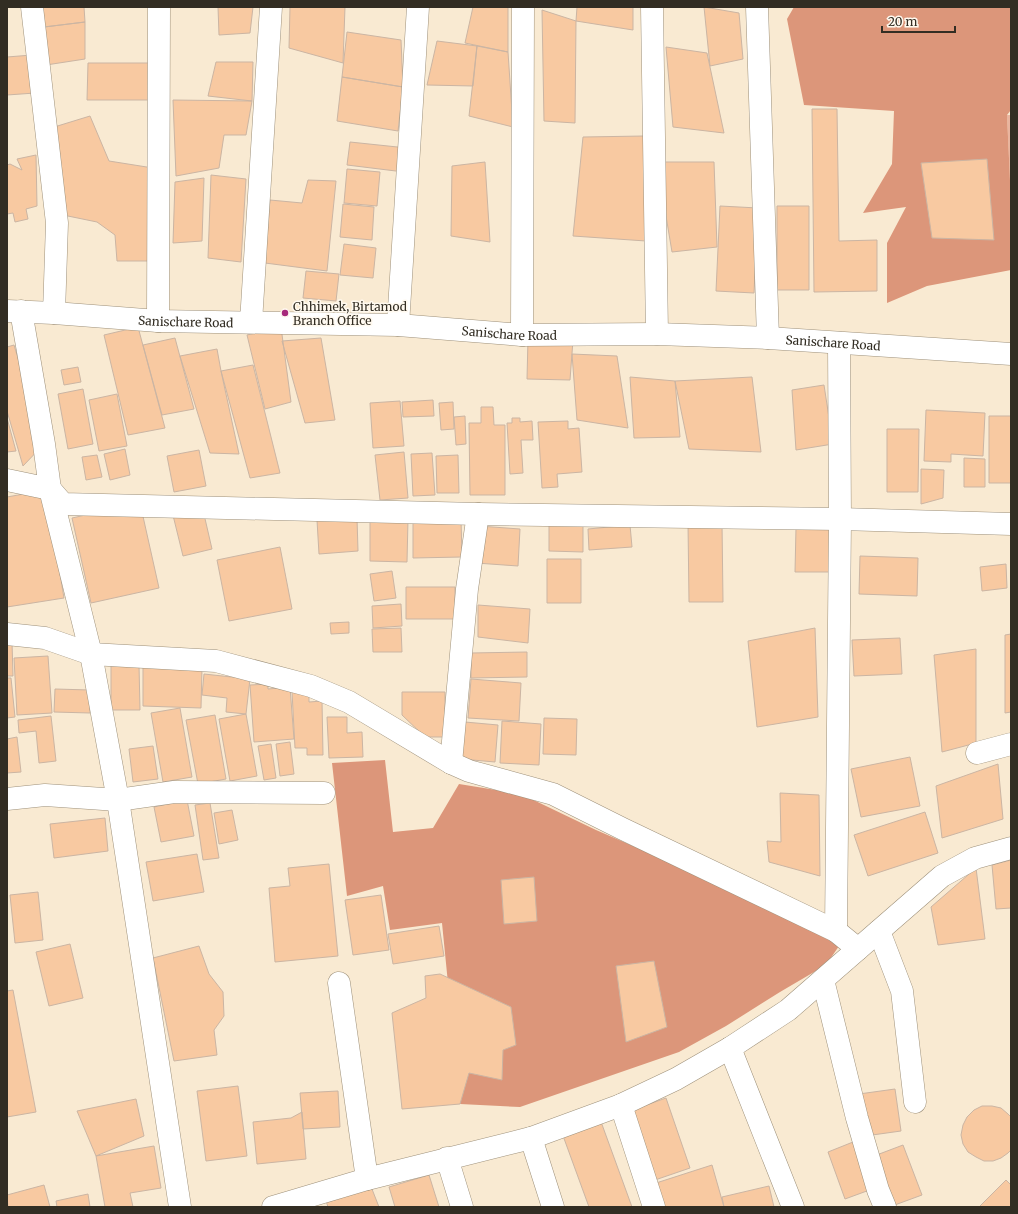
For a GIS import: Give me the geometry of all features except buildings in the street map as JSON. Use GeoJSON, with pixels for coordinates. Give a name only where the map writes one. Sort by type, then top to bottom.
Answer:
{"type":"FeatureCollection","features":[{"type":"Feature","properties":{"kind":"street"},"geometry":{"type":"LineString","coordinates":[[32,7],[57,223],[54,313]]}},
{"type":"Feature","properties":{"kind":"street"},"geometry":{"type":"LineString","coordinates":[[158,321],[159,7]]}},
{"type":"Feature","properties":{"kind":"street"},"geometry":{"type":"LineString","coordinates":[[251,322],[271,7]]}},
{"type":"Feature","properties":{"kind":"street"},"geometry":{"type":"LineString","coordinates":[[398,325],[418,7]]}},
{"type":"Feature","properties":{"kind":"street"},"geometry":{"type":"LineString","coordinates":[[522,335],[524,7]]}},
{"type":"Feature","properties":{"kind":"street"},"geometry":{"type":"LineString","coordinates":[[652,7],[657,334]]}},
{"type":"Feature","properties":{"kind":"street"},"geometry":{"type":"LineString","coordinates":[[757,7],[768,338]]}},
{"type":"Feature","properties":{"kind":"street"},"geometry":{"type":"LineString","coordinates":[[14,311],[44,444],[50,489],[91,654],[118,800],[180,1207]]}},
{"type":"Feature","properties":{"kind":"street","name":"Sanischare Road"},"geometry":{"type":"LineString","coordinates":[[14,311],[158,321],[398,325],[522,335],[657,334],[768,338],[1011,354]]}},
{"type":"Feature","properties":{"kind":"street"},"geometry":{"type":"LineString","coordinates":[[836,931],[840,519],[839,343]]}},
{"type":"Feature","properties":{"kind":"street"},"geometry":{"type":"LineString","coordinates":[[7,480],[50,489],[63,504],[478,514],[840,519],[1011,524]]}},
{"type":"Feature","properties":{"kind":"street"},"geometry":{"type":"LineString","coordinates":[[451,763],[468,589],[478,514]]}},
{"type":"Feature","properties":{"kind":"street"},"geometry":{"type":"LineString","coordinates":[[7,634],[45,638],[91,654],[216,661],[311,686],[349,702],[451,763],[469,771],[553,794],[836,931],[858,949]]}},
{"type":"Feature","properties":{"kind":"street"},"geometry":{"type":"LineString","coordinates":[[977,753],[1011,744]]}},
{"type":"Feature","properties":{"kind":"street"},"geometry":{"type":"LineString","coordinates":[[7,800],[45,795],[118,800],[174,792],[324,793]]}},
{"type":"Feature","properties":{"kind":"street"},"geometry":{"type":"LineString","coordinates":[[273,1207],[315,1201],[367,1179],[446,1158],[531,1138],[621,1105],[676,1080],[730,1048],[788,1010],[942,876],[975,858],[1011,848]]}},
{"type":"Feature","properties":{"kind":"street"},"geometry":{"type":"LineString","coordinates":[[880,931],[902,991],[915,1102]]}},
{"type":"Feature","properties":{"kind":"street"},"geometry":{"type":"LineString","coordinates":[[823,980],[857,1118],[878,1190],[886,1207]]}},
{"type":"Feature","properties":{"kind":"street"},"geometry":{"type":"LineString","coordinates":[[339,983],[367,1179]]}},
{"type":"Feature","properties":{"kind":"street"},"geometry":{"type":"LineString","coordinates":[[730,1048],[794,1207]]}},
{"type":"Feature","properties":{"kind":"street"},"geometry":{"type":"LineString","coordinates":[[621,1105],[654,1207]]}},
{"type":"Feature","properties":{"kind":"street"},"geometry":{"type":"LineString","coordinates":[[531,1138],[552,1207]]}},
{"type":"Feature","properties":{"kind":"street"},"geometry":{"type":"LineString","coordinates":[[446,1158],[462,1207]]}},
{"type":"Feature","properties":{"kind":"shaded area"},"geometry":{"type":"Polygon","coordinates":[[[794,7],[1011,8],[1011,110],[1007,115],[1011,202],[1011,270],[927,286],[887,303],[887,243],[906,207],[863,213],[892,164],[894,111],[804,105],[787,19],[794,7]]]}},
{"type":"Feature","properties":{"kind":"shaded area"},"geometry":{"type":"Polygon","coordinates":[[[1007,115],[1011,115],[1011,202],[1007,115]]]}},
{"type":"Feature","properties":{"kind":"shaded area"},"geometry":{"type":"Polygon","coordinates":[[[385,760],[393,832],[433,828],[459,784],[521,794],[596,830],[832,932],[839,946],[826,965],[726,1026],[679,1052],[520,1107],[460,1104],[442,923],[390,930],[383,886],[347,896],[332,763],[385,760]]]}},
{"type":"Feature","properties":{"kind":"place","name":"Chhimek, Birtamod Branch Office"},"geometry":{"type":"Point","coordinates":[285,313]}}]}
